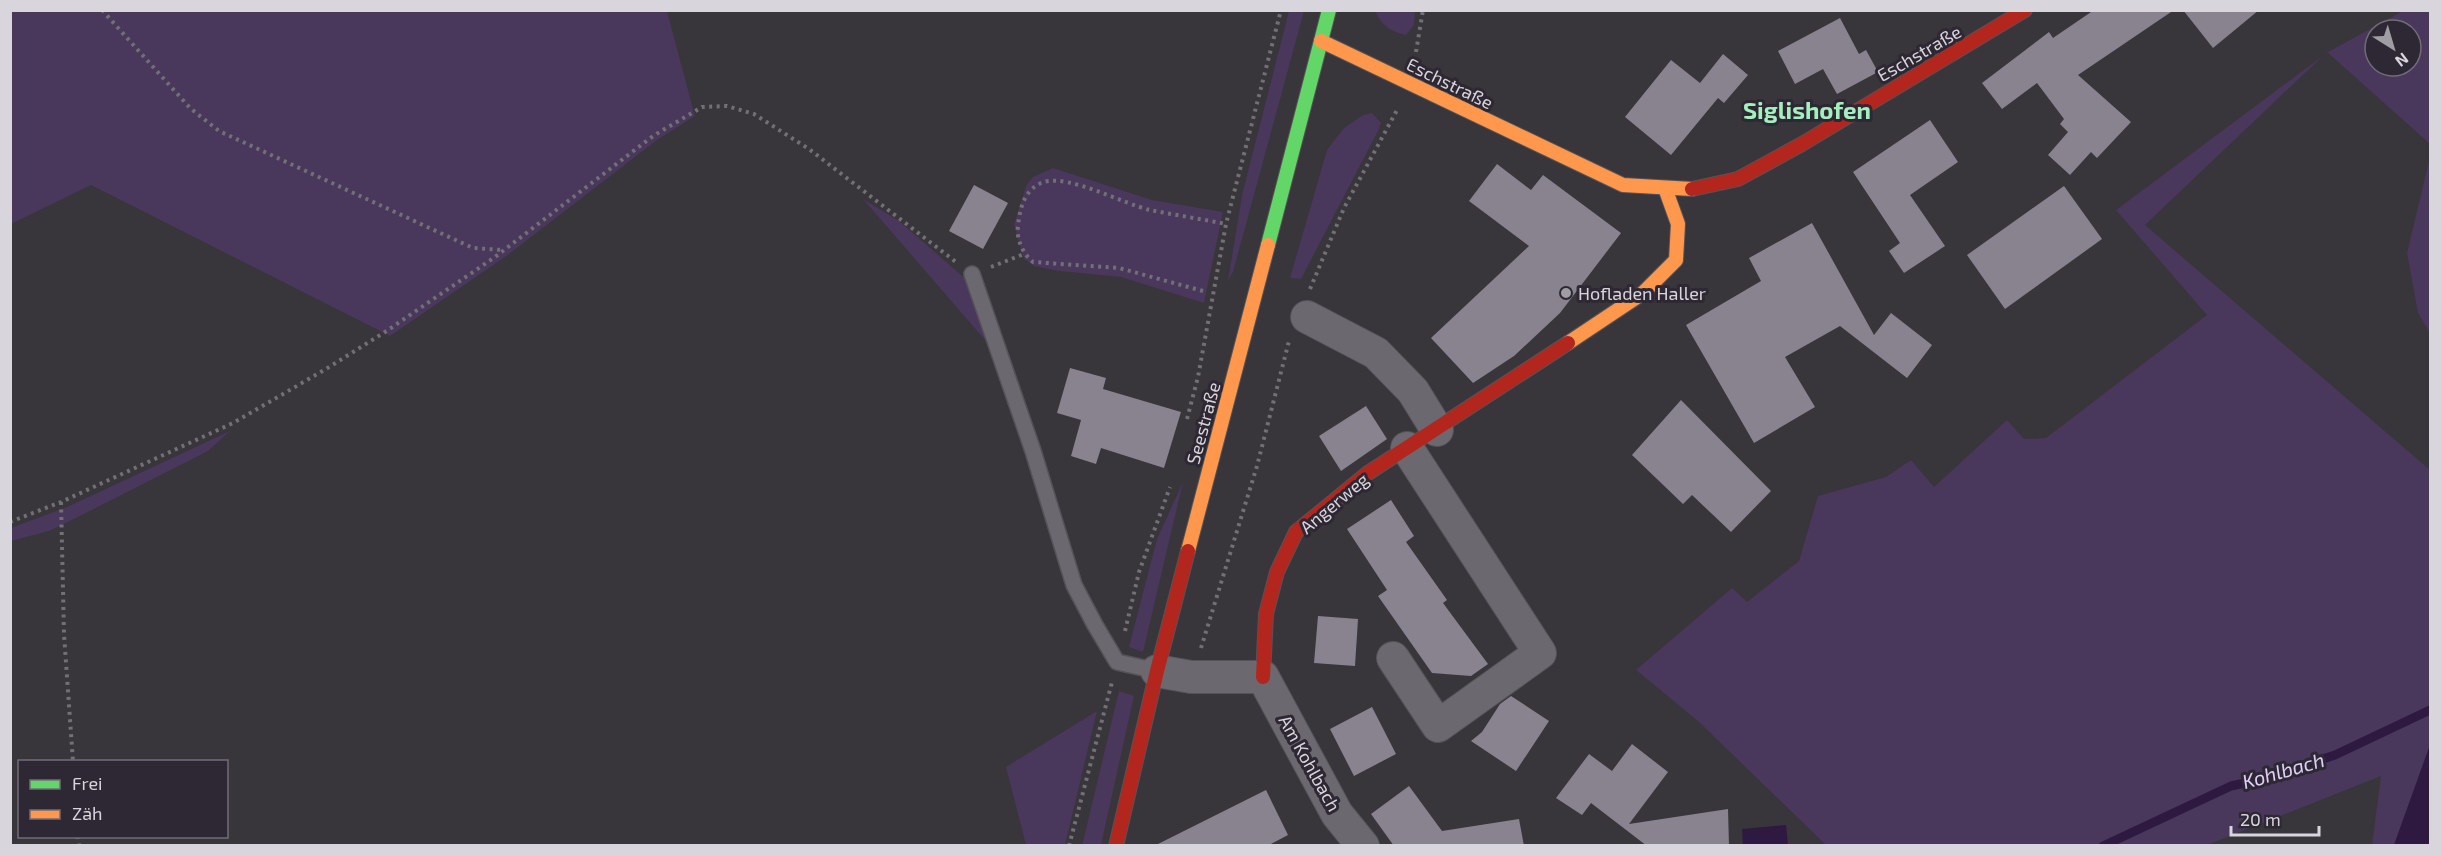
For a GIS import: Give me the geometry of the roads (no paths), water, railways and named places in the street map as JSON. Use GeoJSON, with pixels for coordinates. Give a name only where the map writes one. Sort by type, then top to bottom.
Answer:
{"type":"FeatureCollection","features":[{"type":"Feature","properties":{"kind":"street","name":"Seestraße"},"geometry":{"type":"LineString","coordinates":[[1116,846],[1156,671],[1329,10]]}},
{"type":"Feature","properties":{"kind":"street","name":"Eschstraße"},"geometry":{"type":"LineString","coordinates":[[1321,41],[1623,185],[1694,189],[1738,179],[1802,144],[2025,10]]}},
{"type":"Feature","properties":{"kind":"street"},"geometry":{"type":"LineString","coordinates":[[1301,318],[1376,353],[1413,391],[1437,430],[1643,293],[1676,260],[1678,224],[1665,188]]}},
{"type":"Feature","properties":{"kind":"street","name":"Angerweg"},"geometry":{"type":"LineString","coordinates":[[1263,676],[1266,614],[1278,572],[1296,532],[1368,472],[1437,430]]}},
{"type":"Feature","properties":{"kind":"street"},"geometry":{"type":"LineString","coordinates":[[1393,658],[1438,726],[1540,653],[1407,448]]}},
{"type":"Feature","properties":{"kind":"street"},"geometry":{"type":"LineString","coordinates":[[1156,671],[1191,677],[1263,676]]}},
{"type":"Feature","properties":{"kind":"street","name":"Am Kohlbach"},"geometry":{"type":"LineString","coordinates":[[1263,676],[1337,814],[1363,846]]}},
{"type":"Feature","properties":{"kind":"lane"},"geometry":{"type":"LineString","coordinates":[[972,274],[1033,451],[1074,585],[1117,662],[1156,671]]}},
{"type":"Feature","properties":{"kind":"waterway","name":"Kohlbach"},"geometry":{"type":"LineString","coordinates":[[2103,846],[2231,786],[2259,780],[2335,755],[2430,710]]}},
{"type":"Feature","properties":{"kind":"place","name":"Hofladen Haller"},"geometry":{"type":"Point","coordinates":[1566,293]}},
{"type":"Feature","properties":{"kind":"district","name":"Siglishofen"},"geometry":{"type":"Point","coordinates":[1807,109]}}]}
